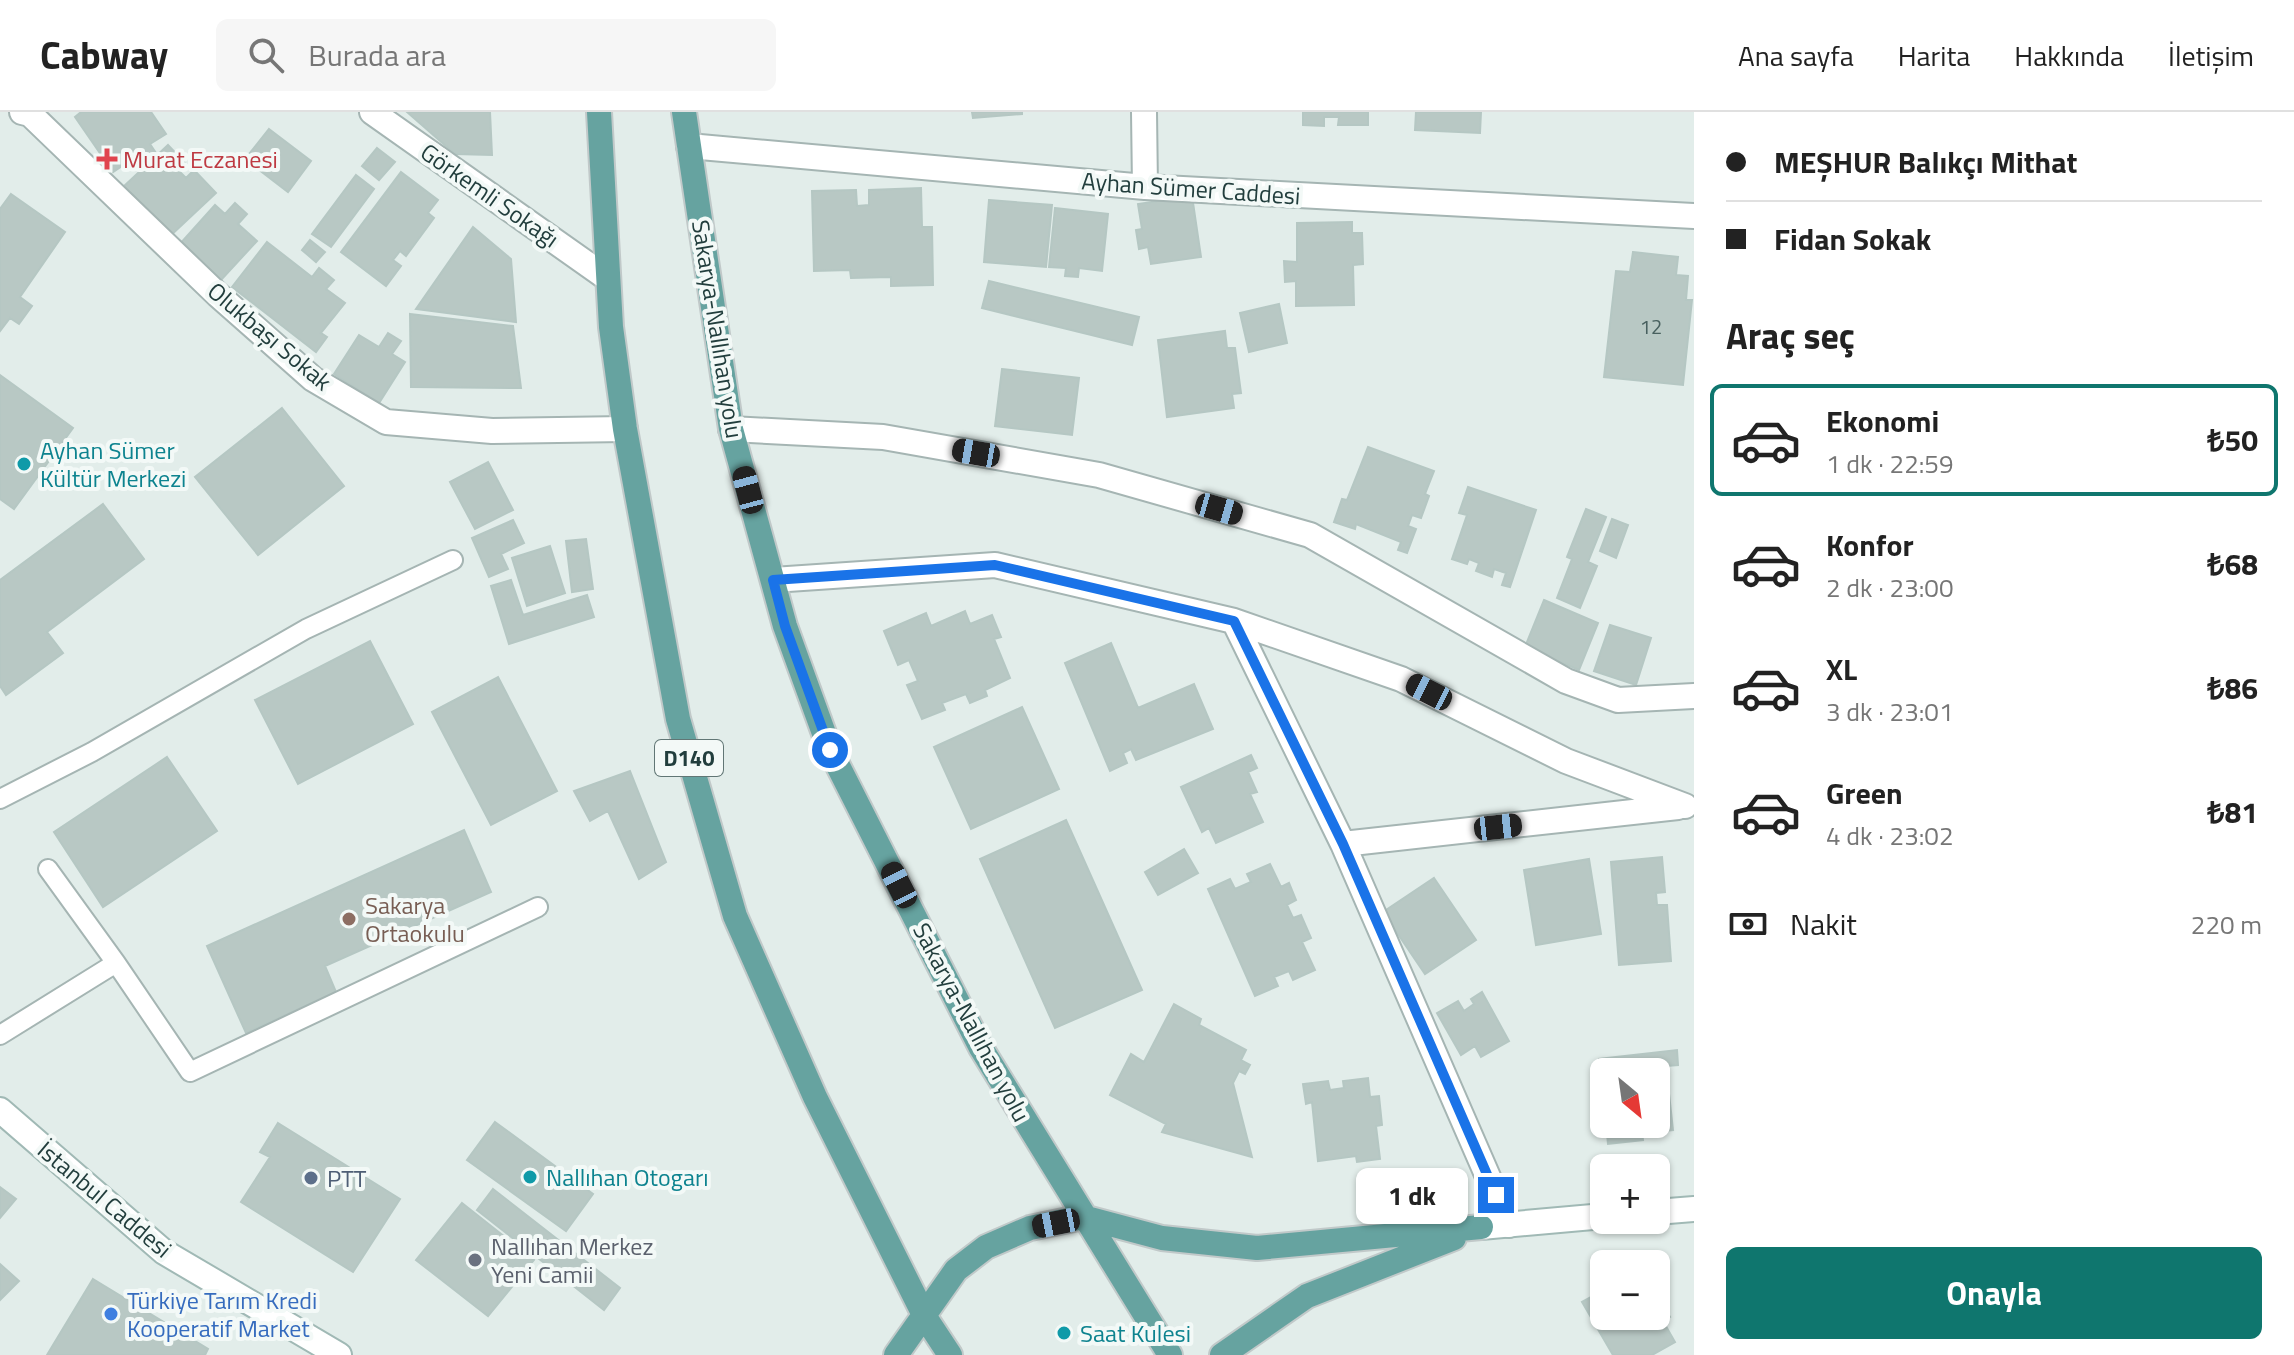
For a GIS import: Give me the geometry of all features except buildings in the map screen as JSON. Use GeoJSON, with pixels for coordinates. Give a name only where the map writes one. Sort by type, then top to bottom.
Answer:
{"type":"FeatureCollection","features":[{"type":"Feature","properties":{"kind":"main road","name":"D140"},"geometry":{"type":"LineString","coordinates":[[599,112],[611,327],[625,429],[678,719],[735,916],[815,1097],[925,1317],[950,1355]]}},
{"type":"Feature","properties":{"kind":"main road","name":"Sakarya-Nallıhan yolu"},"geometry":{"type":"LineString","coordinates":[[684,112],[731,429],[785,626],[830,750],[981,1048],[1170,1355]]}},
{"type":"Feature","properties":{"kind":"main road"},"geometry":{"type":"LineString","coordinates":[[896,1355],[956,1270],[986,1247],[1030,1228],[1083,1217],[1162,1238],[1257,1248],[1481,1227]]}},
{"type":"Feature","properties":{"kind":"main road"},"geometry":{"type":"LineString","coordinates":[[1222,1355],[1307,1296],[1481,1227]]}},
{"type":"Feature","properties":{"kind":"street","name":"Görkemli Sokağı"},"geometry":{"type":"LineString","coordinates":[[372,112],[607,278]]}},
{"type":"Feature","properties":{"kind":"street"},"geometry":{"type":"LineString","coordinates":[[1144,112],[1145,187]]}},
{"type":"Feature","properties":{"kind":"street","name":"Olukbaşı Sokak"},"geometry":{"type":"LineString","coordinates":[[29,113],[218,295],[313,379],[386,422],[492,431],[625,429]]}},
{"type":"Feature","properties":{"kind":"street","name":"Ayhan Sümer Caddesi"},"geometry":{"type":"LineString","coordinates":[[689,146],[1145,187],[1694,216]]}},
{"type":"Feature","properties":{"kind":"street"},"geometry":{"type":"LineString","coordinates":[[731,429],[883,437],[1099,475],[1310,535],[1552,673],[1618,700],[1694,696]]}},
{"type":"Feature","properties":{"kind":"street"},"geometry":{"type":"LineString","coordinates":[[773,580],[995,565],[1234,621],[1401,679],[1566,761],[1689,806]]}},
{"type":"Feature","properties":{"kind":"street"},"geometry":{"type":"LineString","coordinates":[[1234,621],[1343,844],[1509,1225]]}},
{"type":"Feature","properties":{"kind":"street"},"geometry":{"type":"LineString","coordinates":[[1343,844],[1689,806]]}},
{"type":"Feature","properties":{"kind":"street","name":"İstanbul Caddesi"},"geometry":{"type":"LineString","coordinates":[[0,1110],[164,1252],[339,1355]]}},
{"type":"Feature","properties":{"kind":"street"},"geometry":{"type":"LineString","coordinates":[[1670,1211],[1694,1209]]}},
{"type":"Feature","properties":{"kind":"street"},"geometry":{"type":"LineString","coordinates":[[1481,1227],[1590,1217]]}},
{"type":"Feature","properties":{"kind":"lane"},"geometry":{"type":"LineString","coordinates":[[0,799],[92,752],[306,629],[453,560]]}},
{"type":"Feature","properties":{"kind":"lane"},"geometry":{"type":"LineString","coordinates":[[48,869],[190,1072],[538,907]]}},
{"type":"Feature","properties":{"kind":"lane"},"geometry":{"type":"LineString","coordinates":[[0,1035],[116,963]]}},
{"type":"Feature","properties":{"kind":"place","name":"Murat Eczanesi"},"geometry":{"type":"Point","coordinates":[107,159]}},
{"type":"Feature","properties":{"kind":"place","name":"Ayhan Sümer Kültür Merkezi"},"geometry":{"type":"Point","coordinates":[24,464]}},
{"type":"Feature","properties":{"kind":"place","name":"Sakarya Ortaokulu"},"geometry":{"type":"Point","coordinates":[349,919]}},
{"type":"Feature","properties":{"kind":"place","name":"Nallıhan Otogarı"},"geometry":{"type":"Point","coordinates":[530,1177]}},
{"type":"Feature","properties":{"kind":"place","name":"PTT"},"geometry":{"type":"Point","coordinates":[311,1178]}},
{"type":"Feature","properties":{"kind":"place","name":"Nallıhan Merkez Yeni Camii"},"geometry":{"type":"Point","coordinates":[475,1260]}},
{"type":"Feature","properties":{"kind":"place","name":"Türkiye Tarım Kredi Kooperatif Market"},"geometry":{"type":"Point","coordinates":[111,1314]}},
{"type":"Feature","properties":{"kind":"place","name":"Saat Kulesi"},"geometry":{"type":"Point","coordinates":[1064,1333]}},
{"type":"Feature","properties":{"kind":"route"},"geometry":{"type":"LineString","coordinates":[[830,750],[785,626],[773,580],[995,565],[1234,621],[1343,844],[1496,1195]]}}]}
